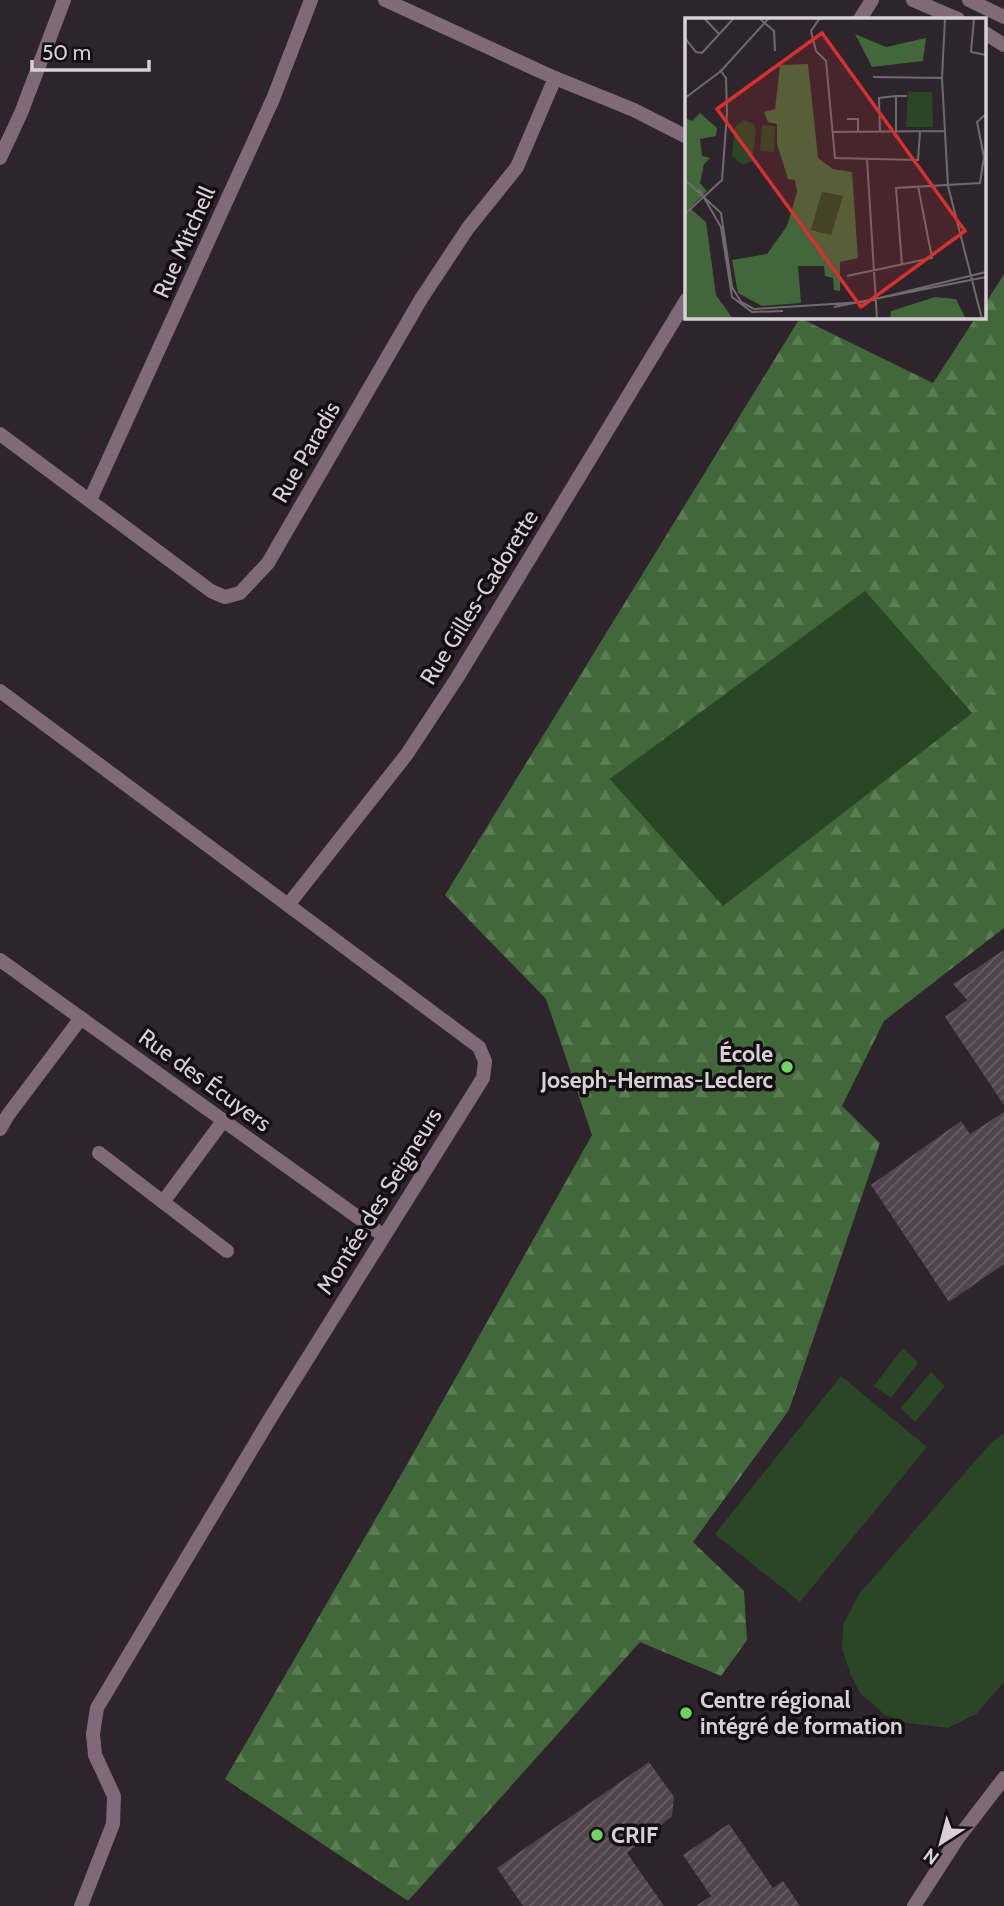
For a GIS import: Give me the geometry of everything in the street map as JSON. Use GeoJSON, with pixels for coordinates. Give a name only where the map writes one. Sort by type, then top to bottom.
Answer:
{"type":"FeatureCollection","features":[{"type":"Feature","properties":{"kind":"street"},"geometry":{"type":"LineString","coordinates":[[0,158],[21,113],[64,0]]}},
{"type":"Feature","properties":{"kind":"street","name":"Rue Mitchell"},"geometry":{"type":"LineString","coordinates":[[90,500],[273,99],[311,0]]}},
{"type":"Feature","properties":{"kind":"street"},"geometry":{"type":"LineString","coordinates":[[385,0],[555,78],[634,110],[685,136]]}},
{"type":"Feature","properties":{"kind":"street"},"geometry":{"type":"LineString","coordinates":[[861,18],[872,0]]}},
{"type":"Feature","properties":{"kind":"street"},"geometry":{"type":"LineString","coordinates":[[913,0],[956,18]]}},
{"type":"Feature","properties":{"kind":"street"},"geometry":{"type":"LineString","coordinates":[[969,0],[1004,17]]}},
{"type":"Feature","properties":{"kind":"street"},"geometry":{"type":"LineString","coordinates":[[986,34],[1004,45]]}},
{"type":"Feature","properties":{"kind":"street","name":"Rue Paradis"},"geometry":{"type":"LineString","coordinates":[[0,434],[211,591],[226,597],[240,593],[268,563],[421,299],[468,228],[517,166],[555,78]]}},
{"type":"Feature","properties":{"kind":"street","name":"Rue Gilles-Cadorette"},"geometry":{"type":"LineString","coordinates":[[288,905],[407,754],[685,302]]}},
{"type":"Feature","properties":{"kind":"street","name":"Montée des Seigneurs"},"geometry":{"type":"LineString","coordinates":[[0,691],[479,1047],[485,1061],[483,1078],[271,1417],[97,1709],[93,1734],[95,1755],[114,1796],[113,1824],[82,1906]]}},
{"type":"Feature","properties":{"kind":"street","name":"Rue des Écuyers"},"geometry":{"type":"LineString","coordinates":[[0,960],[384,1236]]}},
{"type":"Feature","properties":{"kind":"street"},"geometry":{"type":"LineString","coordinates":[[0,1129],[81,1018]]}},
{"type":"Feature","properties":{"kind":"street"},"geometry":{"type":"LineString","coordinates":[[163,1202],[223,1121]]}},
{"type":"Feature","properties":{"kind":"street"},"geometry":{"type":"LineString","coordinates":[[99,1153],[227,1251]]}},
{"type":"Feature","properties":{"kind":"street"},"geometry":{"type":"LineString","coordinates":[[914,1906],[958,1839],[1004,1778]]}},
{"type":"Feature","properties":{"kind":"green space","name":"École Joseph-Hermas-Leclerc"},"geometry":{"type":"Polygon","coordinates":[[[1004,274],[1004,928],[884,1021],[842,1106],[880,1143],[789,1410],[693,1542],[744,1591],[747,1640],[721,1676],[640,1642],[408,1901],[225,1779],[409,1461],[592,1135],[546,999],[445,895],[800,318],[933,383],[975,318],[986,318],[986,302],[1004,274]],[[865,591],[610,779],[723,906],[972,713],[865,591]]]}},
{"type":"Feature","properties":{"kind":"green space"},"geometry":{"type":"Polygon","coordinates":[[[865,591],[972,713],[723,906],[610,779],[865,591]]]}},
{"type":"Feature","properties":{"kind":"green space"},"geometry":{"type":"Polygon","coordinates":[[[903,1348],[918,1363],[891,1398],[874,1386],[903,1348]]]}},
{"type":"Feature","properties":{"kind":"green space"},"geometry":{"type":"Polygon","coordinates":[[[931,1372],[945,1386],[915,1422],[901,1408],[931,1372]]]}},
{"type":"Feature","properties":{"kind":"green space"},"geometry":{"type":"Polygon","coordinates":[[[841,1376],[927,1447],[800,1602],[715,1534],[841,1376]]]}},
{"type":"Feature","properties":{"kind":"green space"},"geometry":{"type":"Polygon","coordinates":[[[1004,1433],[1004,1682],[976,1714],[948,1728],[907,1723],[885,1715],[860,1693],[850,1673],[842,1648],[843,1625],[859,1594],[991,1443],[1004,1433]]]}},
{"type":"Feature","properties":{"kind":"building"},"geometry":{"type":"Polygon","coordinates":[[[1004,950],[1004,1105],[945,1017],[967,1000],[953,984],[1004,950]]]}},
{"type":"Feature","properties":{"kind":"building"},"geometry":{"type":"Polygon","coordinates":[[[1004,1112],[1004,1264],[949,1302],[871,1185],[961,1121],[970,1134],[1004,1112]]]}},
{"type":"Feature","properties":{"kind":"building","name":"CRIF"},"geometry":{"type":"Polygon","coordinates":[[[649,1762],[674,1797],[672,1816],[627,1853],[664,1906],[523,1906],[497,1868],[649,1762]]]}},
{"type":"Feature","properties":{"kind":"building","name":"CRIF"},"geometry":{"type":"Polygon","coordinates":[[[729,1824],[773,1888],[783,1881],[800,1906],[696,1906],[711,1896],[683,1855],[729,1824]]]}},
{"type":"Feature","properties":{"kind":"place","name":"École Joseph-Hermas-Leclerc"},"geometry":{"type":"Point","coordinates":[787,1067]}},
{"type":"Feature","properties":{"kind":"place","name":"Centre régional intégré de formation"},"geometry":{"type":"Point","coordinates":[686,1713]}},
{"type":"Feature","properties":{"kind":"place","name":"CRIF"},"geometry":{"type":"Point","coordinates":[597,1835]}}]}
